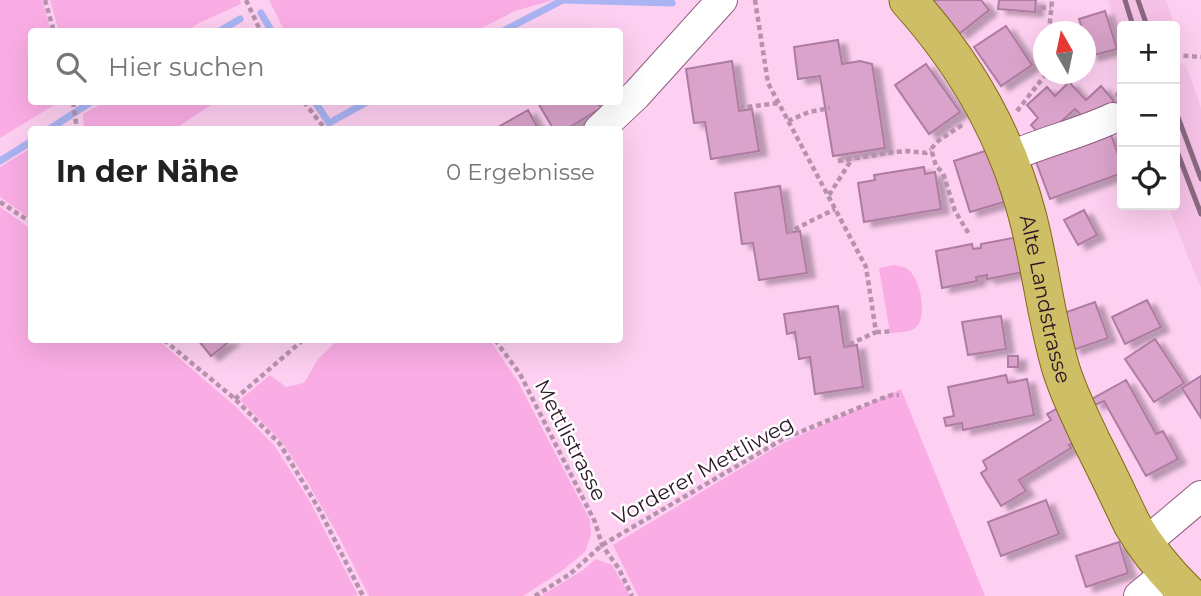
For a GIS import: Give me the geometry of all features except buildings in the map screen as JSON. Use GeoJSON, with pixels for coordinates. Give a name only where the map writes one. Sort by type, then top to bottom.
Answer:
{"type":"FeatureCollection","features":[{"type":"Feature","properties":{"kind":"main road","name":"Alte Landstrasse"},"geometry":{"type":"LineString","coordinates":[[908,0],[1001,112],[1007,158],[1028,219],[1046,312],[1069,396],[1132,524],[1144,544],[1178,584]]}},
{"type":"Feature","properties":{"kind":"street"},"geometry":{"type":"LineString","coordinates":[[603,126],[636,95],[722,0]]}},
{"type":"Feature","properties":{"kind":"street"},"geometry":{"type":"LineString","coordinates":[[1007,158],[1113,118]]}},
{"type":"Feature","properties":{"kind":"street"},"geometry":{"type":"LineString","coordinates":[[1144,544],[1201,496]]}},
{"type":"Feature","properties":{"kind":"street"},"geometry":{"type":"LineString","coordinates":[[1139,596],[1178,584]]}},
{"type":"Feature","properties":{"kind":"path"},"geometry":{"type":"LineString","coordinates":[[45,0],[53,28]]}},
{"type":"Feature","properties":{"kind":"path"},"geometry":{"type":"LineString","coordinates":[[246,0],[259,28]]}},
{"type":"Feature","properties":{"kind":"path"},"geometry":{"type":"LineString","coordinates":[[755,0],[768,83],[866,267],[876,332]]}},
{"type":"Feature","properties":{"kind":"path"},"geometry":{"type":"LineString","coordinates":[[1050,21],[1052,0]]}},
{"type":"Feature","properties":{"kind":"path"},"geometry":{"type":"LineString","coordinates":[[1041,8],[1051,8]]}},
{"type":"Feature","properties":{"kind":"path"},"geometry":{"type":"LineString","coordinates":[[1180,55],[1201,57]]}},
{"type":"Feature","properties":{"kind":"path"},"geometry":{"type":"LineString","coordinates":[[838,161],[895,152],[929,152],[937,141],[953,129],[1001,112],[1034,84]]}},
{"type":"Feature","properties":{"kind":"path"},"geometry":{"type":"LineString","coordinates":[[739,108],[779,103]]}},
{"type":"Feature","properties":{"kind":"path"},"geometry":{"type":"LineString","coordinates":[[73,105],[77,126]]}},
{"type":"Feature","properties":{"kind":"path"},"geometry":{"type":"LineString","coordinates":[[306,105],[323,126]]}},
{"type":"Feature","properties":{"kind":"path"},"geometry":{"type":"LineString","coordinates":[[788,121],[809,112],[830,108]]}},
{"type":"Feature","properties":{"kind":"path"},"geometry":{"type":"LineString","coordinates":[[931,149],[936,166],[943,173],[955,211],[969,234]]}},
{"type":"Feature","properties":{"kind":"path"},"geometry":{"type":"LineString","coordinates":[[829,195],[852,159]]}},
{"type":"Feature","properties":{"kind":"path"},"geometry":{"type":"LineString","coordinates":[[0,202],[28,220]]}},
{"type":"Feature","properties":{"kind":"path"},"geometry":{"type":"LineString","coordinates":[[787,233],[835,209]]}},
{"type":"Feature","properties":{"kind":"path"},"geometry":{"type":"LineString","coordinates":[[844,346],[876,332],[890,331]]}},
{"type":"Feature","properties":{"kind":"path"},"geometry":{"type":"LineString","coordinates":[[168,343],[235,399],[280,444],[319,509],[363,596]]}},
{"type":"Feature","properties":{"kind":"path"},"geometry":{"type":"LineString","coordinates":[[235,399],[300,343]]}},
{"type":"Feature","properties":{"kind":"path","name":"Mettlistrasse"},"geometry":{"type":"LineString","coordinates":[[497,343],[520,374],[595,522],[603,545],[632,596]]}},
{"type":"Feature","properties":{"kind":"path","name":"Vorderer Mettliweg"},"geometry":{"type":"LineString","coordinates":[[535,596],[570,573],[603,545],[783,439],[880,399],[900,395]]}},
{"type":"Feature","properties":{"kind":"shaded area"},"geometry":{"type":"Polygon","coordinates":[[[0,0],[42,0],[50,28],[28,28],[28,105],[54,105],[0,138],[0,0]]]}},
{"type":"Feature","properties":{"kind":"shaded area"},"geometry":{"type":"Polygon","coordinates":[[[50,0],[240,0],[241,4],[192,28],[58,28],[50,0]]]}},
{"type":"Feature","properties":{"kind":"shaded area"},"geometry":{"type":"Polygon","coordinates":[[[269,0],[553,0],[515,11],[482,28],[283,28],[269,0]]]}},
{"type":"Feature","properties":{"kind":"shaded area"},"geometry":{"type":"Polygon","coordinates":[[[1108,0],[1166,0],[1173,21],[1117,21],[1117,31],[1108,0]]]}},
{"type":"Feature","properties":{"kind":"shaded area"},"geometry":{"type":"Polygon","coordinates":[[[1180,64],[1186,65],[1201,108],[1201,287],[1170,210],[1180,210],[1180,64]]]}},
{"type":"Feature","properties":{"kind":"shaded area"},"geometry":{"type":"Polygon","coordinates":[[[100,105],[211,105],[179,126],[84,126],[83,114],[100,105]]]}},
{"type":"Feature","properties":{"kind":"shaded area"},"geometry":{"type":"Polygon","coordinates":[[[28,150],[28,217],[0,197],[0,167],[28,150]]]}},
{"type":"Feature","properties":{"kind":"shaded area"},"geometry":{"type":"Polygon","coordinates":[[[0,207],[28,227],[28,343],[161,343],[236,407],[274,445],[309,500],[358,595],[0,596],[0,207]]]}},
{"type":"Feature","properties":{"kind":"shaded area"},"geometry":{"type":"Polygon","coordinates":[[[895,265],[906,268],[915,279],[921,295],[922,313],[917,326],[912,330],[890,333],[879,268],[895,265]]]}},
{"type":"Feature","properties":{"kind":"shaded area"},"geometry":{"type":"Polygon","coordinates":[[[335,343],[492,343],[518,382],[590,520],[591,535],[585,552],[523,596],[369,596],[339,537],[282,442],[240,400],[270,375],[286,387],[304,383],[318,359],[335,343]]]}},
{"type":"Feature","properties":{"kind":"shaded area"},"geometry":{"type":"Polygon","coordinates":[[[901,389],[985,596],[638,596],[613,545],[783,443],[901,389]]]}},
{"type":"Feature","properties":{"kind":"shaded area"},"geometry":{"type":"Polygon","coordinates":[[[596,559],[612,565],[630,596],[541,596],[583,570],[596,559]]]}},
{"type":"Feature","properties":{"kind":"waterway"},"geometry":{"type":"LineString","coordinates":[[563,0],[672,3]]}},
{"type":"Feature","properties":{"kind":"waterway"},"geometry":{"type":"LineString","coordinates":[[509,28],[563,0]]}},
{"type":"Feature","properties":{"kind":"waterway"},"geometry":{"type":"LineString","coordinates":[[261,13],[270,28]]}},
{"type":"Feature","properties":{"kind":"waterway"},"geometry":{"type":"LineString","coordinates":[[225,28],[240,19]]}},
{"type":"Feature","properties":{"kind":"waterway"},"geometry":{"type":"LineString","coordinates":[[54,126],[86,105]]}},
{"type":"Feature","properties":{"kind":"waterway"},"geometry":{"type":"LineString","coordinates":[[317,105],[329,123],[362,105]]}},
{"type":"Feature","properties":{"kind":"waterway"},"geometry":{"type":"LineString","coordinates":[[0,161],[28,144]]}},
{"type":"Feature","properties":{"kind":"railway"},"geometry":{"type":"LineString","coordinates":[[1125,0],[1131,21]]}},
{"type":"Feature","properties":{"kind":"railway"},"geometry":{"type":"LineString","coordinates":[[1138,0],[1145,21]]}},
{"type":"Feature","properties":{"kind":"railway"},"geometry":{"type":"LineString","coordinates":[[1180,122],[1201,179]]}},
{"type":"Feature","properties":{"kind":"railway"},"geometry":{"type":"LineString","coordinates":[[1175,147],[1201,214]]}}]}
